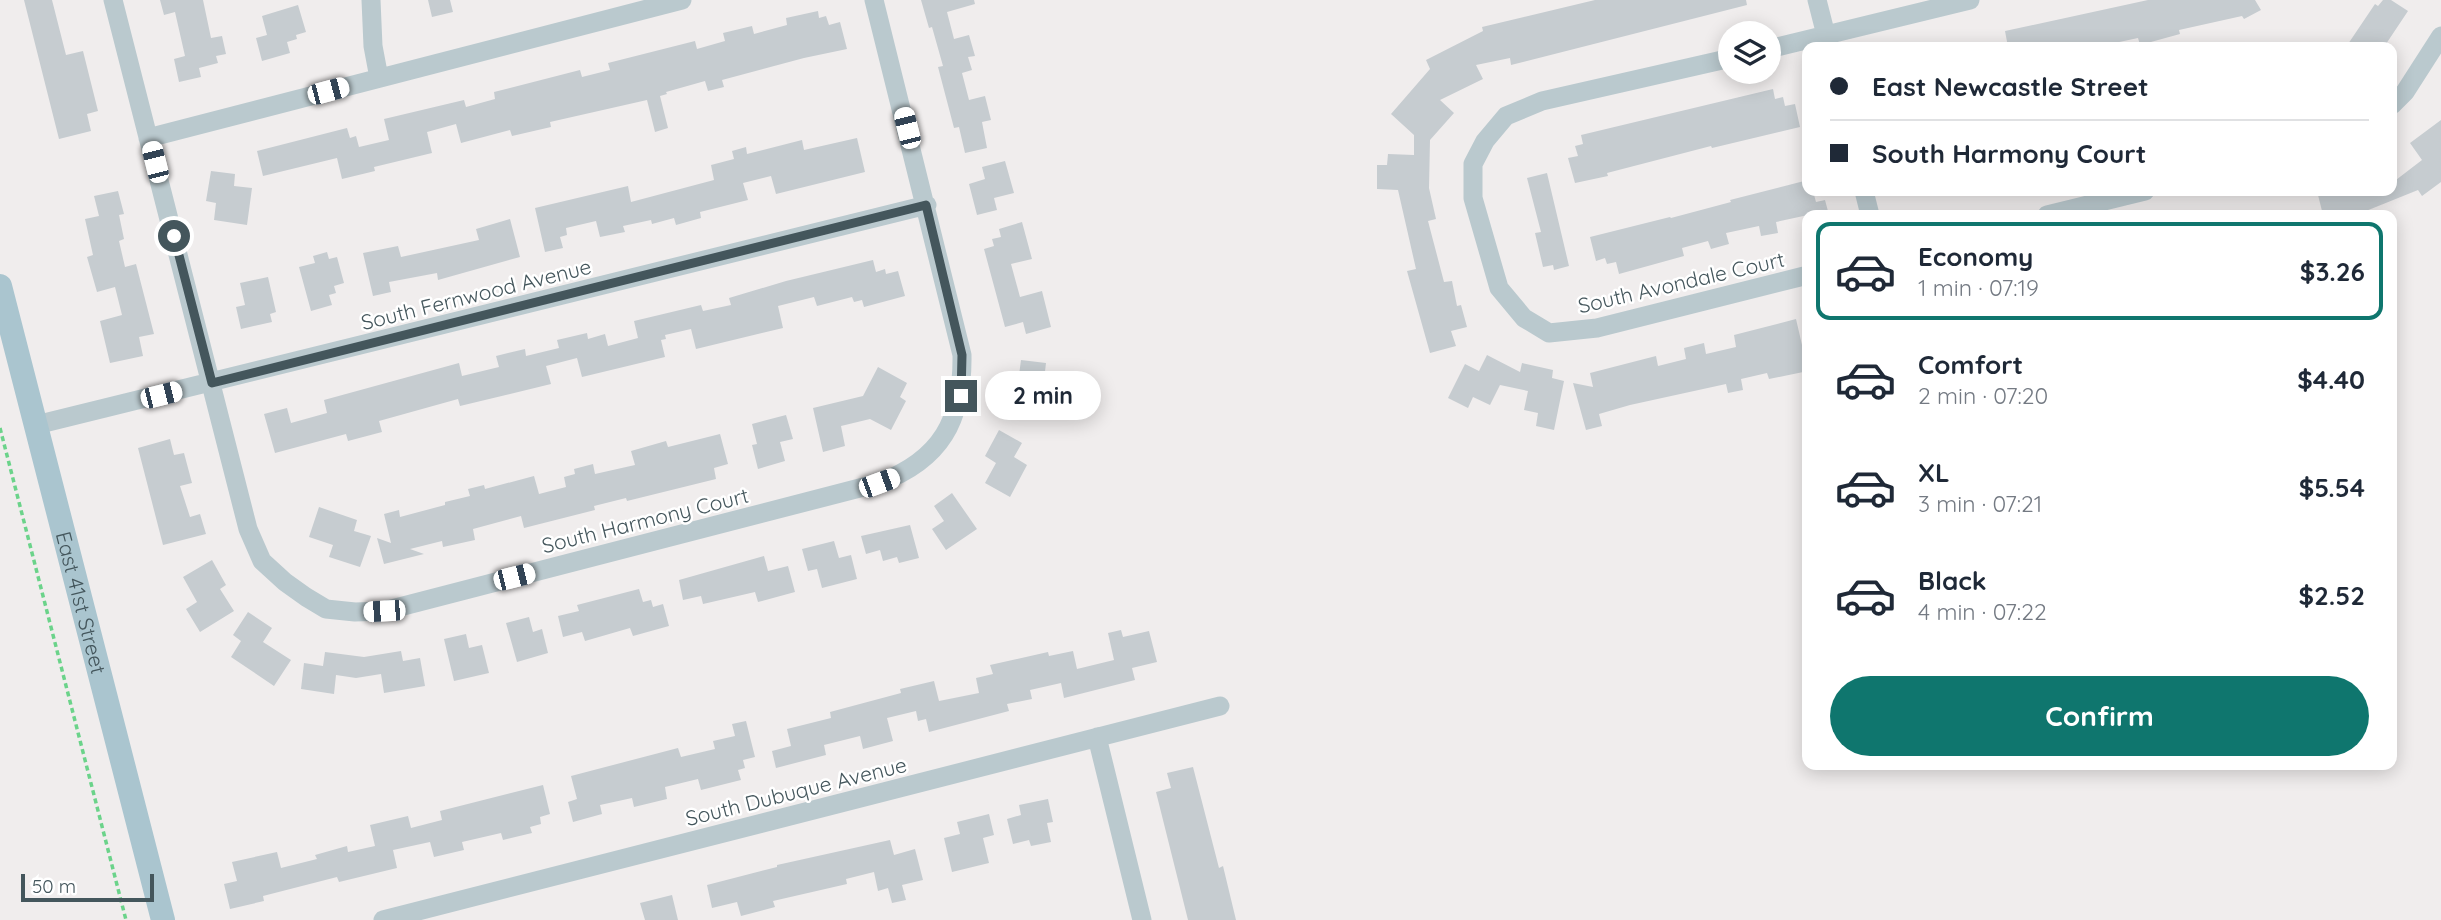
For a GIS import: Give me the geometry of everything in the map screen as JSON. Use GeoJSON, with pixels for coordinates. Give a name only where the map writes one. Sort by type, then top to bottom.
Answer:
{"type":"FeatureCollection","features":[{"type":"Feature","properties":{"kind":"main road","name":"East 41st Street"},"geometry":{"type":"LineString","coordinates":[[0,286],[163,920]]}},
{"type":"Feature","properties":{"kind":"street","name":"South Harmony Court"},"geometry":{"type":"LineString","coordinates":[[113,0],[248,529],[262,561],[285,582],[326,608],[355,612],[384,611],[879,483],[903,474],[932,451],[947,431],[961,396],[962,355],[874,0]]}},
{"type":"Feature","properties":{"kind":"street"},"geometry":{"type":"LineString","coordinates":[[371,0],[373,46],[379,78]]}},
{"type":"Feature","properties":{"kind":"street"},"geometry":{"type":"LineString","coordinates":[[148,138],[682,0]]}},
{"type":"Feature","properties":{"kind":"street"},"geometry":{"type":"LineString","coordinates":[[1817,0],[1827,42],[1970,0]]}},
{"type":"Feature","properties":{"kind":"street"},"geometry":{"type":"LineString","coordinates":[[2397,100],[2441,36]]}},
{"type":"Feature","properties":{"kind":"street"},"geometry":{"type":"LineString","coordinates":[[1781,48],[1802,45]]}},
{"type":"Feature","properties":{"kind":"street","name":"South Avondale Court"},"geometry":{"type":"LineString","coordinates":[[1718,61],[1542,101],[1506,116],[1485,141],[1473,164],[1473,198],[1499,288],[1524,318],[1549,333],[1597,328],[1802,277]]}},
{"type":"Feature","properties":{"kind":"street"},"geometry":{"type":"LineString","coordinates":[[2067,210],[2125,196]]}},
{"type":"Feature","properties":{"kind":"street","name":"South Fernwood Avenue"},"geometry":{"type":"LineString","coordinates":[[36,425],[926,205]]}},
{"type":"Feature","properties":{"kind":"street","name":"South Dubuque Avenue"},"geometry":{"type":"LineString","coordinates":[[383,920],[1220,706]]}},
{"type":"Feature","properties":{"kind":"street"},"geometry":{"type":"LineString","coordinates":[[1097,737],[1142,920]]}},
{"type":"Feature","properties":{"kind":"path"},"geometry":{"type":"LineString","coordinates":[[0,428],[126,920]]}},
{"type":"Feature","properties":{"kind":"building"},"geometry":{"type":"Polygon","coordinates":[[[24,0],[52,0],[66,55],[83,51],[98,111],[87,114],[91,131],[59,139],[24,0]]]}},
{"type":"Feature","properties":{"kind":"building"},"geometry":{"type":"Polygon","coordinates":[[[160,0],[203,0],[211,38],[222,36],[226,54],[216,56],[218,63],[199,68],[201,77],[179,82],[174,59],[185,56],[175,12],[164,15],[160,0]]]}},
{"type":"Feature","properties":{"kind":"building"},"geometry":{"type":"Polygon","coordinates":[[[428,0],[450,0],[453,12],[432,17],[428,0]]]}},
{"type":"Feature","properties":{"kind":"building"},"geometry":{"type":"Polygon","coordinates":[[[921,0],[974,0],[975,4],[947,12],[954,39],[969,35],[975,56],[968,57],[972,70],[962,73],[969,100],[985,96],[991,120],[982,122],[987,148],[965,153],[959,127],[954,128],[938,67],[943,66],[921,0]]]}},
{"type":"Feature","properties":{"kind":"building"},"geometry":{"type":"Polygon","coordinates":[[[1595,0],[1746,0],[1747,5],[1511,65],[1510,58],[1476,65],[1483,79],[1440,100],[1454,113],[1430,140],[1429,188],[1436,219],[1428,221],[1444,282],[1452,281],[1457,306],[1461,305],[1467,327],[1451,331],[1456,346],[1430,353],[1407,271],[1416,269],[1398,190],[1377,189],[1377,165],[1387,165],[1388,154],[1414,155],[1414,135],[1391,114],[1430,69],[1426,60],[1483,31],[1482,27],[1595,0]]]}},
{"type":"Feature","properties":{"kind":"building"},"geometry":{"type":"Polygon","coordinates":[[[2148,0],[2255,0],[2261,10],[2244,19],[2242,16],[2179,30],[2180,34],[2151,42],[2139,42],[2138,38],[2119,42],[2007,42],[2005,31],[2148,0]]]}},
{"type":"Feature","properties":{"kind":"building"},"geometry":{"type":"Polygon","coordinates":[[[2383,0],[2391,0],[2408,11],[2387,42],[2349,42],[2375,4],[2378,6],[2383,0]]]}},
{"type":"Feature","properties":{"kind":"building"},"geometry":{"type":"Polygon","coordinates":[[[298,5],[306,32],[287,42],[290,53],[262,61],[256,38],[267,35],[262,16],[298,5]]]}},
{"type":"Feature","properties":{"kind":"building"},"geometry":{"type":"Polygon","coordinates":[[[818,11],[819,18],[826,16],[829,25],[840,22],[847,49],[722,80],[724,87],[708,91],[705,81],[666,92],[667,94],[660,96],[668,128],[655,132],[647,100],[550,122],[551,127],[512,136],[510,130],[461,143],[456,124],[427,132],[432,153],[374,167],[375,171],[342,179],[337,158],[263,176],[257,151],[347,128],[350,138],[356,136],[359,147],[389,140],[384,119],[464,100],[466,107],[495,99],[494,92],[580,70],[582,77],[610,70],[608,63],[695,41],[697,49],[725,41],[723,33],[752,26],[754,34],[787,25],[786,18],[818,11]]]}},
{"type":"Feature","properties":{"kind":"building"},"geometry":{"type":"Polygon","coordinates":[[[1773,89],[1775,99],[1783,97],[1785,106],[1795,104],[1800,127],[1712,148],[1711,146],[1575,183],[1568,158],[1578,156],[1575,146],[1583,144],[1581,135],[1773,89]]]}},
{"type":"Feature","properties":{"kind":"building"},"geometry":{"type":"Polygon","coordinates":[[[2441,120],[2441,182],[2422,196],[2418,190],[2368,210],[2322,210],[2318,196],[2397,196],[2397,179],[2422,160],[2410,143],[2441,120]]]}},
{"type":"Feature","properties":{"kind":"building"},"geometry":{"type":"Polygon","coordinates":[[[857,138],[865,172],[776,194],[771,176],[743,183],[748,200],[700,212],[701,218],[676,225],[674,218],[652,224],[651,220],[623,226],[625,232],[600,237],[596,221],[566,228],[567,235],[560,237],[563,248],[545,252],[535,208],[628,186],[631,202],[714,180],[711,165],[734,159],[732,151],[746,147],[747,154],[802,140],[804,150],[857,138]]]}},
{"type":"Feature","properties":{"kind":"building"},"geometry":{"type":"Polygon","coordinates":[[[1005,161],[1014,193],[994,198],[997,210],[977,215],[969,184],[985,179],[982,167],[1005,161]]]}},
{"type":"Feature","properties":{"kind":"building"},"geometry":{"type":"Polygon","coordinates":[[[211,171],[235,174],[234,186],[252,188],[247,225],[214,220],[216,203],[206,201],[211,171]]]}},
{"type":"Feature","properties":{"kind":"building"},"geometry":{"type":"Polygon","coordinates":[[[1547,173],[1569,266],[1554,270],[1553,265],[1543,267],[1535,233],[1541,232],[1527,178],[1547,173]]]}},
{"type":"Feature","properties":{"kind":"building"},"geometry":{"type":"Polygon","coordinates":[[[1802,182],[1802,196],[1814,196],[1816,202],[1825,200],[1828,210],[1802,210],[1802,216],[1776,222],[1778,233],[1761,236],[1759,226],[1726,233],[1729,244],[1711,249],[1708,241],[1682,248],[1684,256],[1619,274],[1616,262],[1607,264],[1605,258],[1596,261],[1590,237],[1671,218],[1731,202],[1730,200],[1802,182]]]}},
{"type":"Feature","properties":{"kind":"building"},"geometry":{"type":"Polygon","coordinates":[[[118,191],[124,214],[119,215],[124,239],[119,241],[125,267],[136,264],[154,334],[139,337],[143,356],[110,363],[100,321],[122,315],[115,287],[97,292],[87,257],[93,255],[85,219],[99,216],[94,196],[118,191]]]}},
{"type":"Feature","properties":{"kind":"building"},"geometry":{"type":"Polygon","coordinates":[[[510,219],[520,257],[438,280],[437,273],[389,282],[391,292],[373,296],[363,253],[398,246],[401,257],[479,240],[476,229],[510,219]]]}},
{"type":"Feature","properties":{"kind":"building"},"geometry":{"type":"Polygon","coordinates":[[[1022,222],[1032,259],[1011,264],[1020,297],[1042,291],[1051,327],[1026,334],[1023,322],[1005,327],[984,249],[994,246],[992,239],[1001,237],[999,229],[1022,222]]]}},
{"type":"Feature","properties":{"kind":"building"},"geometry":{"type":"Polygon","coordinates":[[[327,252],[329,259],[337,257],[344,283],[334,286],[336,293],[329,295],[332,305],[311,311],[299,267],[315,263],[313,256],[327,252]]]}},
{"type":"Feature","properties":{"kind":"building"},"geometry":{"type":"Polygon","coordinates":[[[873,260],[876,272],[885,269],[886,274],[898,271],[905,296],[864,307],[862,300],[854,302],[852,297],[817,306],[814,297],[778,306],[783,328],[696,349],[691,329],[665,335],[666,339],[661,340],[665,357],[582,377],[577,358],[546,366],[551,384],[460,406],[458,399],[379,421],[382,432],[348,441],[346,434],[275,453],[264,414],[287,408],[291,423],[327,413],[324,400],[459,363],[462,376],[499,367],[496,356],[525,349],[526,356],[559,348],[557,340],[587,333],[588,339],[605,334],[608,346],[638,338],[634,321],[701,305],[703,311],[731,305],[729,298],[873,260]]]}},
{"type":"Feature","properties":{"kind":"building"},"geometry":{"type":"Polygon","coordinates":[[[268,277],[276,312],[270,314],[272,322],[241,329],[236,307],[245,305],[240,283],[268,277]]]}},
{"type":"Feature","properties":{"kind":"building"},"geometry":{"type":"Polygon","coordinates":[[[1796,319],[1802,345],[1802,372],[1769,379],[1767,373],[1741,379],[1743,390],[1728,393],[1726,384],[1630,405],[1599,414],[1602,426],[1586,430],[1573,383],[1593,387],[1590,373],[1656,356],[1658,366],[1686,359],[1684,348],[1704,343],[1706,354],[1736,347],[1734,335],[1796,319]]]}},
{"type":"Feature","properties":{"kind":"building"},"geometry":{"type":"Polygon","coordinates":[[[1487,355],[1520,372],[1522,363],[1553,370],[1552,378],[1564,381],[1554,430],[1536,426],[1538,413],[1524,410],[1528,391],[1500,385],[1490,405],[1473,397],[1468,408],[1448,398],[1465,364],[1479,371],[1487,355]]]}},
{"type":"Feature","properties":{"kind":"building"},"geometry":{"type":"Polygon","coordinates":[[[1021,360],[1046,363],[1044,380],[1052,381],[1050,403],[1029,401],[1027,416],[1006,414],[1010,374],[1019,375],[1021,360]]]}},
{"type":"Feature","properties":{"kind":"building"},"geometry":{"type":"Polygon","coordinates":[[[878,367],[907,383],[900,397],[906,401],[891,430],[870,419],[841,426],[845,446],[823,452],[813,408],[863,396],[878,367]]]}},
{"type":"Feature","properties":{"kind":"building"},"geometry":{"type":"Polygon","coordinates":[[[786,415],[793,439],[780,442],[785,461],[758,469],[752,445],[757,444],[752,424],[786,415]]]}},
{"type":"Feature","properties":{"kind":"building"},"geometry":{"type":"Polygon","coordinates":[[[999,430],[1022,443],[1014,457],[1027,465],[1010,497],[985,483],[996,463],[985,456],[999,430]]]}},
{"type":"Feature","properties":{"kind":"building"},"geometry":{"type":"Polygon","coordinates":[[[720,434],[728,464],[714,468],[716,479],[627,501],[626,498],[594,506],[595,510],[524,528],[521,516],[473,529],[475,540],[443,547],[442,541],[410,549],[424,554],[384,564],[377,538],[391,543],[384,514],[399,510],[400,517],[470,496],[468,489],[484,485],[485,489],[534,476],[539,494],[566,487],[564,477],[575,474],[574,469],[593,464],[595,474],[635,465],[631,451],[666,441],[668,447],[720,434]]]}},
{"type":"Feature","properties":{"kind":"building"},"geometry":{"type":"Polygon","coordinates":[[[170,439],[174,455],[184,453],[192,483],[180,486],[190,517],[200,514],[206,534],[163,545],[138,448],[170,439]]]}},
{"type":"Feature","properties":{"kind":"building"},"geometry":{"type":"Polygon","coordinates":[[[952,493],[977,529],[946,550],[932,529],[944,521],[934,506],[952,493]]]}},
{"type":"Feature","properties":{"kind":"building"},"geometry":{"type":"Polygon","coordinates":[[[319,507],[357,520],[354,531],[371,536],[360,567],[329,557],[333,545],[309,537],[319,507]]]}},
{"type":"Feature","properties":{"kind":"building"},"geometry":{"type":"Polygon","coordinates":[[[910,525],[919,558],[899,563],[897,557],[883,561],[880,550],[866,554],[861,536],[910,525]]]}},
{"type":"Feature","properties":{"kind":"building"},"geometry":{"type":"Polygon","coordinates":[[[834,541],[839,558],[851,555],[857,579],[822,588],[817,569],[808,571],[802,549],[834,541]]]}},
{"type":"Feature","properties":{"kind":"building"},"geometry":{"type":"Polygon","coordinates":[[[764,556],[768,571],[788,566],[795,592],[758,602],[755,592],[703,604],[701,596],[683,600],[679,580],[764,556]]]}},
{"type":"Feature","properties":{"kind":"building"},"geometry":{"type":"Polygon","coordinates":[[[212,560],[226,585],[220,589],[234,611],[200,632],[186,609],[197,602],[183,577],[212,560]]]}},
{"type":"Feature","properties":{"kind":"building"},"geometry":{"type":"Polygon","coordinates":[[[639,589],[643,602],[651,600],[653,607],[663,604],[669,626],[633,636],[630,628],[585,641],[582,632],[563,637],[558,616],[579,611],[577,605],[639,589]]]}},
{"type":"Feature","properties":{"kind":"building"},"geometry":{"type":"Polygon","coordinates":[[[248,612],[272,628],[263,642],[291,660],[274,686],[231,657],[241,641],[233,635],[248,612]]]}},
{"type":"Feature","properties":{"kind":"building"},"geometry":{"type":"Polygon","coordinates":[[[529,617],[533,632],[542,629],[548,653],[517,662],[506,623],[529,617]]]}},
{"type":"Feature","properties":{"kind":"building"},"geometry":{"type":"Polygon","coordinates":[[[1121,630],[1123,637],[1149,631],[1157,662],[1132,668],[1135,680],[1064,698],[1061,683],[1030,690],[1032,699],[1007,704],[1009,711],[929,732],[926,719],[918,721],[916,711],[887,718],[893,741],[863,749],[860,736],[824,745],[826,755],[776,768],[772,751],[791,746],[787,729],[831,718],[830,712],[934,681],[939,701],[979,693],[976,678],[993,674],[990,665],[1048,652],[1049,656],[1073,651],[1077,669],[1114,660],[1108,633],[1121,630]]]}},
{"type":"Feature","properties":{"kind":"building"},"geometry":{"type":"Polygon","coordinates":[[[466,634],[469,648],[482,645],[489,673],[454,681],[444,639],[466,634]]]}},
{"type":"Feature","properties":{"kind":"building"},"geometry":{"type":"Polygon","coordinates":[[[401,651],[403,661],[420,658],[425,686],[384,693],[381,674],[356,678],[336,675],[334,694],[301,689],[304,663],[323,666],[325,652],[364,657],[401,651]]]}},
{"type":"Feature","properties":{"kind":"building"},"geometry":{"type":"Polygon","coordinates":[[[746,721],[755,757],[743,760],[745,768],[738,770],[741,780],[701,790],[698,779],[665,787],[667,799],[634,807],[632,798],[600,805],[602,814],[573,822],[568,802],[577,799],[571,776],[678,748],[681,757],[715,749],[713,741],[735,736],[732,724],[746,721]]]}},
{"type":"Feature","properties":{"kind":"building"},"geometry":{"type":"Polygon","coordinates":[[[1193,767],[1219,868],[1223,866],[1236,920],[1188,920],[1156,792],[1171,788],[1167,773],[1193,767]]]}},
{"type":"Feature","properties":{"kind":"building"},"geometry":{"type":"Polygon","coordinates":[[[543,785],[550,814],[540,817],[541,824],[530,827],[532,833],[503,840],[501,833],[462,842],[464,850],[434,857],[430,842],[393,850],[397,868],[339,882],[337,877],[263,896],[264,901],[230,909],[224,884],[237,881],[232,862],[277,852],[281,868],[317,859],[315,855],[347,846],[348,852],[375,846],[370,825],[408,816],[411,828],[442,820],[440,811],[543,785]]]}},
{"type":"Feature","properties":{"kind":"building"},"geometry":{"type":"Polygon","coordinates":[[[1048,799],[1053,822],[1047,823],[1051,842],[1031,846],[1029,840],[1013,844],[1007,819],[1021,815],[1019,805],[1048,799]]]}},
{"type":"Feature","properties":{"kind":"building"},"geometry":{"type":"Polygon","coordinates":[[[989,814],[994,835],[983,838],[989,863],[952,872],[944,838],[960,834],[957,822],[989,814]]]}},
{"type":"Feature","properties":{"kind":"building"},"geometry":{"type":"Polygon","coordinates":[[[890,840],[894,855],[915,849],[923,880],[902,885],[906,900],[892,903],[888,888],[878,891],[874,872],[846,879],[847,884],[773,901],[775,907],[741,916],[737,902],[712,908],[707,885],[777,865],[890,840]]]}},
{"type":"Feature","properties":{"kind":"building"},"geometry":{"type":"Polygon","coordinates":[[[672,895],[678,920],[645,920],[640,903],[672,895]]]}},
{"type":"Feature","properties":{"kind":"route"},"geometry":{"type":"LineString","coordinates":[[174,236],[212,383],[926,205],[962,355],[961,396]]}}]}
